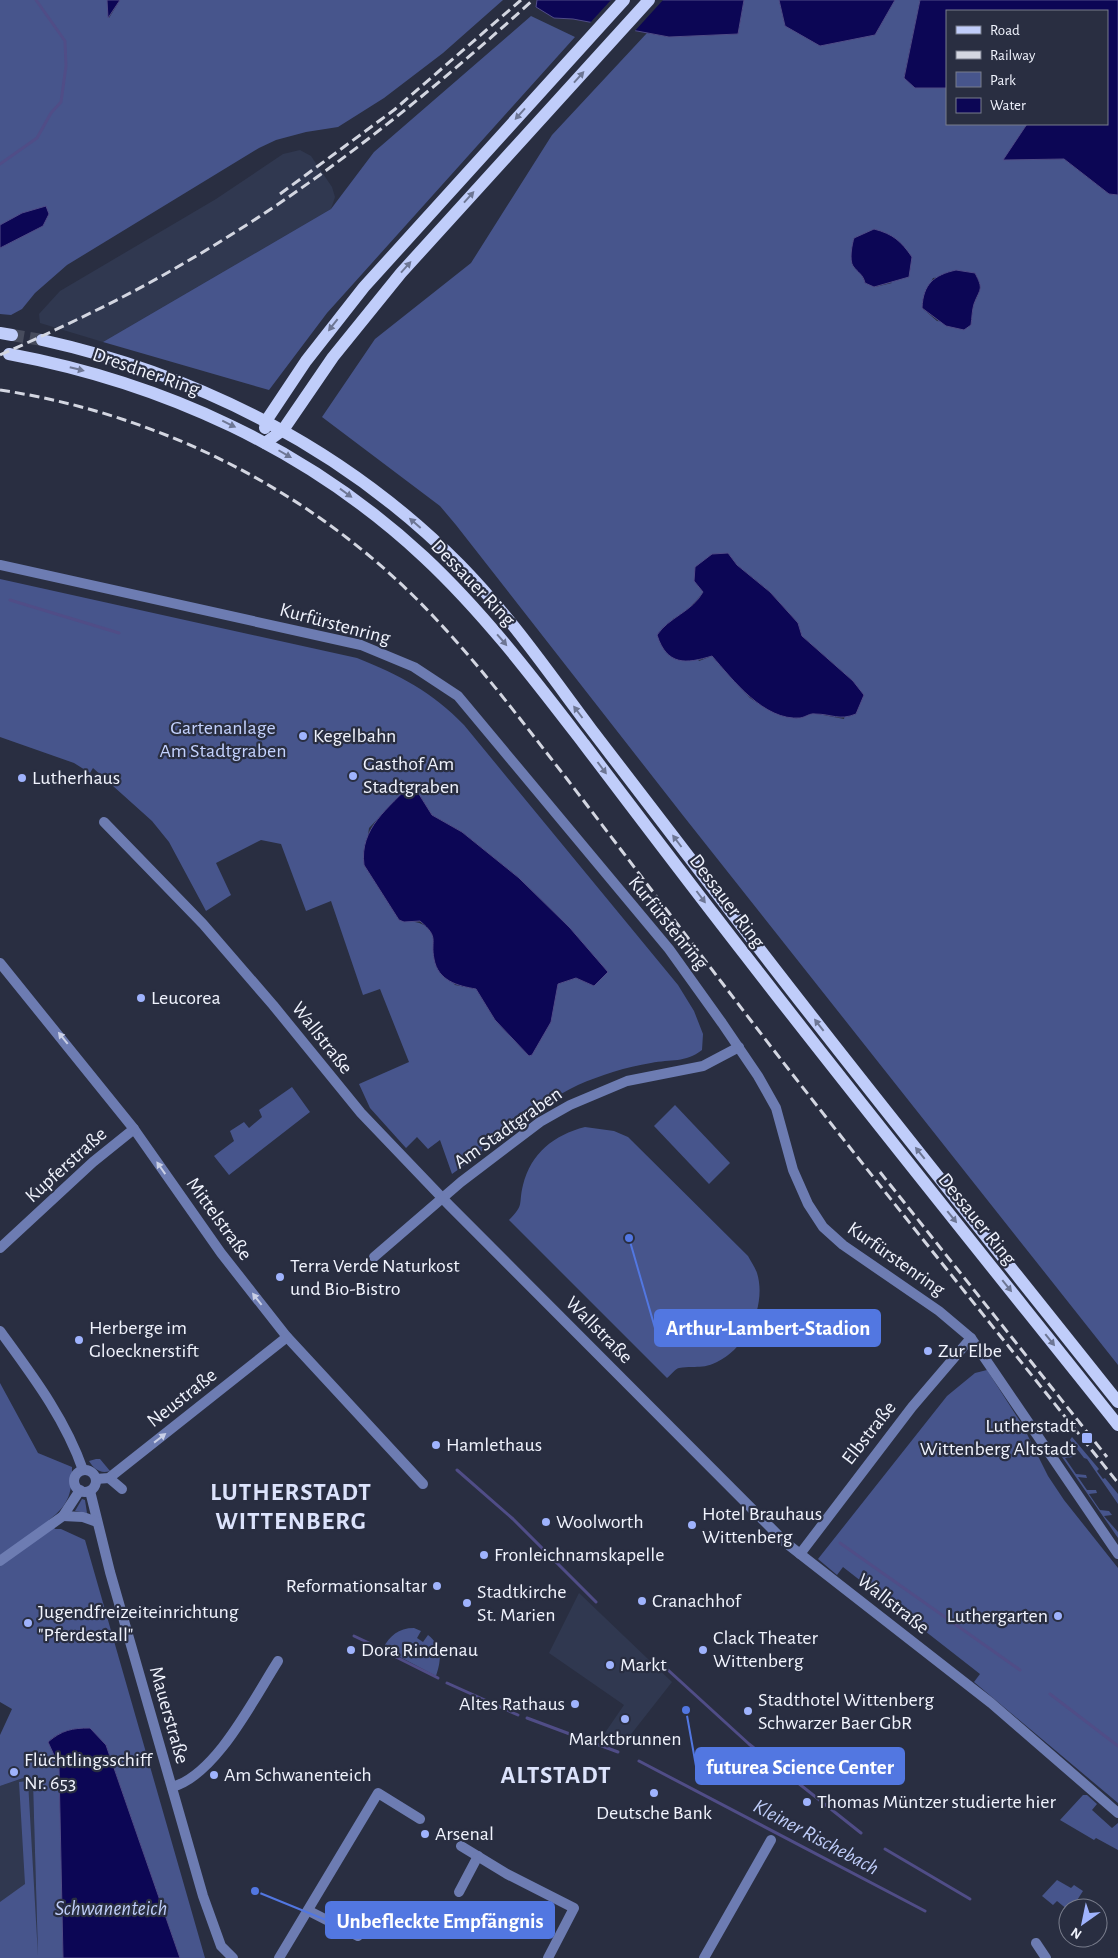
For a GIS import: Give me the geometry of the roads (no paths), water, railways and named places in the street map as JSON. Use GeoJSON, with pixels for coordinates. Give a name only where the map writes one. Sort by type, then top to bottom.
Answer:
{"type":"FeatureCollection","features":[{"type":"Feature","properties":{"kind":"main road"},"geometry":{"type":"LineString","coordinates":[[265,443],[266,420],[333,324],[422,221],[624,0]]}},
{"type":"Feature","properties":{"kind":"main road"},"geometry":{"type":"LineString","coordinates":[[265,443],[283,430],[354,330],[437,234],[649,0]]}},
{"type":"Feature","properties":{"kind":"main road","name":"Dresdner Ring"},"geometry":{"type":"LineString","coordinates":[[42,340],[91,352],[157,373],[228,401],[283,430]]}},
{"type":"Feature","properties":{"kind":"main road","name":"Dresdner Ring"},"geometry":{"type":"LineString","coordinates":[[9,354],[77,369],[149,390],[219,419],[265,443]]}},
{"type":"Feature","properties":{"kind":"main road","name":"Dessauer Ring"},"geometry":{"type":"LineString","coordinates":[[283,430],[324,455],[386,499],[441,547],[481,588],[530,648],[764,955],[1118,1402]]}},
{"type":"Feature","properties":{"kind":"main road","name":"Dessauer Ring"},"geometry":{"type":"LineString","coordinates":[[265,443],[329,482],[394,531],[444,577],[486,622],[538,684],[782,1002],[1118,1425]]}},
{"type":"Feature","properties":{"kind":"street","name":"Kurfürstenring"},"geometry":{"type":"LineString","coordinates":[[0,565],[342,640],[397,659],[447,687],[468,707],[669,949],[739,1047],[776,1108],[793,1170],[808,1204],[824,1227],[843,1245],[939,1311],[971,1338],[1118,1554]]}},
{"type":"Feature","properties":{"kind":"street","name":"Wallstraße"},"geometry":{"type":"LineString","coordinates":[[104,822],[203,924],[274,1005],[351,1102],[442,1198],[800,1554],[991,1703],[1118,1813]]}},
{"type":"Feature","properties":{"kind":"street","name":"Mittelstraße"},"geometry":{"type":"LineString","coordinates":[[0,962],[134,1129],[215,1245],[287,1337],[424,1484]]}},
{"type":"Feature","properties":{"kind":"street","name":"Am Stadtgraben"},"geometry":{"type":"LineString","coordinates":[[374,1257],[442,1198],[540,1122],[570,1105],[627,1081],[704,1066],[739,1047]]}},
{"type":"Feature","properties":{"kind":"street","name":"Kupferstraße"},"geometry":{"type":"LineString","coordinates":[[0,1248],[93,1162],[134,1129]]}},
{"type":"Feature","properties":{"kind":"street"},"geometry":{"type":"LineString","coordinates":[[0,1331],[58,1415],[83,1470]]}},
{"type":"Feature","properties":{"kind":"street","name":"Neustraße"},"geometry":{"type":"LineString","coordinates":[[109,1478],[287,1337]]}},
{"type":"Feature","properties":{"kind":"street","name":"Elbstraße"},"geometry":{"type":"LineString","coordinates":[[800,1554],[912,1407],[971,1338]]}},
{"type":"Feature","properties":{"kind":"street"},"geometry":{"type":"LineString","coordinates":[[0,1561],[63,1516],[85,1490],[95,1486],[96,1479],[90,1471],[83,1470],[77,1474],[75,1479],[76,1486],[85,1490]]}},
{"type":"Feature","properties":{"kind":"street"},"geometry":{"type":"LineString","coordinates":[[96,1479],[109,1478],[122,1489]]}},
{"type":"Feature","properties":{"kind":"street","name":"Mauerstraße"},"geometry":{"type":"LineString","coordinates":[[85,1490],[97,1522],[221,1953],[233,1958]]}},
{"type":"Feature","properties":{"kind":"street"},"geometry":{"type":"LineString","coordinates":[[63,1516],[83,1517],[97,1522]]}},
{"type":"Feature","properties":{"kind":"street"},"geometry":{"type":"LineString","coordinates":[[172,1788],[188,1781],[213,1761],[278,1662]]}},
{"type":"Feature","properties":{"kind":"street"},"geometry":{"type":"LineString","coordinates":[[279,1958],[309,1911],[378,1793],[420,1819]]}},
{"type":"Feature","properties":{"kind":"street"},"geometry":{"type":"LineString","coordinates":[[704,1958],[771,1840]]}},
{"type":"Feature","properties":{"kind":"street"},"geometry":{"type":"LineString","coordinates":[[461,1846],[574,1908],[548,1958]]}},
{"type":"Feature","properties":{"kind":"street"},"geometry":{"type":"LineString","coordinates":[[459,1892],[478,1856]]}},
{"type":"Feature","properties":{"kind":"street"},"geometry":{"type":"LineString","coordinates":[[309,1911],[358,1936]]}},
{"type":"Feature","properties":{"kind":"street"},"geometry":{"type":"LineString","coordinates":[[1036,1943],[1046,1958]]}},
{"type":"Feature","properties":{"kind":"water"},"geometry":{"type":"Polygon","coordinates":[[[107,0],[120,0],[108,18],[107,0]]]}},
{"type":"Feature","properties":{"kind":"water"},"geometry":{"type":"Polygon","coordinates":[[[537,0],[744,0],[738,34],[669,37],[573,19],[554,18],[536,7],[537,0]]]}},
{"type":"Feature","properties":{"kind":"water"},"geometry":{"type":"Polygon","coordinates":[[[779,0],[895,0],[875,35],[820,46],[785,26],[779,0]]]}},
{"type":"Feature","properties":{"kind":"water"},"geometry":{"type":"Polygon","coordinates":[[[920,0],[1118,0],[1118,195],[1109,194],[1064,159],[1003,160],[1026,125],[1108,125],[1108,10],[946,10],[946,88],[915,88],[904,78],[920,0]]]}},
{"type":"Feature","properties":{"kind":"water"},"geometry":{"type":"Polygon","coordinates":[[[46,206],[49,214],[43,226],[0,248],[0,225],[22,213],[46,206]]]}},
{"type":"Feature","properties":{"kind":"water"},"geometry":{"type":"Polygon","coordinates":[[[874,229],[891,236],[908,251],[912,257],[909,277],[874,287],[865,283],[852,263],[852,248],[854,238],[874,229]]]}},
{"type":"Feature","properties":{"kind":"water"},"geometry":{"type":"Polygon","coordinates":[[[956,270],[975,273],[980,286],[973,306],[971,325],[964,330],[946,326],[922,308],[927,287],[931,282],[948,272],[956,270]]]}},
{"type":"Feature","properties":{"kind":"water"},"geometry":{"type":"Polygon","coordinates":[[[728,553],[737,565],[770,592],[798,623],[802,636],[853,681],[864,695],[856,714],[840,717],[813,714],[800,718],[774,713],[750,697],[712,656],[686,661],[672,657],[666,652],[657,635],[693,605],[703,592],[694,581],[695,567],[712,554],[728,553]]]}},
{"type":"Feature","properties":{"kind":"water"},"geometry":{"type":"Polygon","coordinates":[[[412,783],[432,815],[462,832],[519,878],[570,928],[608,972],[594,986],[576,978],[558,984],[551,1022],[532,1055],[529,1056],[495,1020],[476,989],[456,984],[440,973],[434,959],[433,939],[430,931],[420,921],[404,922],[399,920],[364,865],[366,840],[371,829],[385,810],[412,783]]]}},
{"type":"Feature","properties":{"kind":"water","name":"Schwanenteich"},"geometry":{"type":"Polygon","coordinates":[[[90,1728],[106,1745],[180,1958],[63,1958],[59,1766],[48,1742],[68,1730],[90,1728]]]}},
{"type":"Feature","properties":{"kind":"waterway"},"geometry":{"type":"LineString","coordinates":[[0,164],[37,138],[51,113],[61,102],[66,66],[65,41],[36,0]]}},
{"type":"Feature","properties":{"kind":"waterway"},"geometry":{"type":"LineString","coordinates":[[10,600],[119,633]]}},
{"type":"Feature","properties":{"kind":"waterway"},"geometry":{"type":"LineString","coordinates":[[457,1470],[513,1519],[596,1602]]}},
{"type":"Feature","properties":{"kind":"waterway"},"geometry":{"type":"LineString","coordinates":[[840,1543],[1020,1670]]}},
{"type":"Feature","properties":{"kind":"waterway","name":"Kleiner Rischebach"},"geometry":{"type":"LineString","coordinates":[[354,1636],[371,1644]]}},
{"type":"Feature","properties":{"kind":"waterway","name":"Kleiner Rischebach"},"geometry":{"type":"LineString","coordinates":[[380,1649],[438,1678]]}},
{"type":"Feature","properties":{"kind":"waterway"},"geometry":{"type":"LineString","coordinates":[[668,1670],[749,1744],[861,1833]]}},
{"type":"Feature","properties":{"kind":"waterway","name":"Kleiner Rischebach"},"geometry":{"type":"LineString","coordinates":[[447,1683],[518,1715]]}},
{"type":"Feature","properties":{"kind":"waterway"},"geometry":{"type":"LineString","coordinates":[[1050,1694],[1118,1746]]}},
{"type":"Feature","properties":{"kind":"waterway","name":"Kleiner Rischebach"},"geometry":{"type":"LineString","coordinates":[[527,1718],[618,1752]]}},
{"type":"Feature","properties":{"kind":"waterway","name":"Kleiner Rischebach"},"geometry":{"type":"LineString","coordinates":[[639,1761],[925,1911]]}},
{"type":"Feature","properties":{"kind":"waterway"},"geometry":{"type":"LineString","coordinates":[[885,1849],[970,1899]]}},
{"type":"Feature","properties":{"kind":"tunnel"},"geometry":{"type":"LineString","coordinates":[[12,335],[42,340]]}},
{"type":"Feature","properties":{"kind":"railway"},"geometry":{"type":"LineString","coordinates":[[280,194],[394,110],[521,0]]}},
{"type":"Feature","properties":{"kind":"railway"},"geometry":{"type":"LineString","coordinates":[[0,355],[118,299],[233,234],[323,173],[409,107],[533,0]]}},
{"type":"Feature","properties":{"kind":"railway"},"geometry":{"type":"LineString","coordinates":[[0,390],[61,402],[121,419],[180,441],[236,467],[290,498],[341,534],[389,573],[434,617],[502,696],[797,1080],[1118,1483]]}},
{"type":"Feature","properties":{"kind":"railway"},"geometry":{"type":"LineString","coordinates":[[880,1172],[1107,1457]]}},
{"type":"Feature","properties":{"kind":"place","name":"Kegelbahn"},"geometry":{"type":"Point","coordinates":[303,736]}},
{"type":"Feature","properties":{"kind":"place","name":"Gasthof Am Stadtgraben"},"geometry":{"type":"Point","coordinates":[353,776]}},
{"type":"Feature","properties":{"kind":"place","name":"Lutherhaus"},"geometry":{"type":"Point","coordinates":[22,778]}},
{"type":"Feature","properties":{"kind":"place","name":"Leucorea"},"geometry":{"type":"Point","coordinates":[141,998]}},
{"type":"Feature","properties":{"kind":"place","name":"Arthur-Lambert-Stadion"},"geometry":{"type":"Point","coordinates":[629,1238]}},
{"type":"Feature","properties":{"kind":"place","name":"Terra Verde Naturkost und Bio-Bistro"},"geometry":{"type":"Point","coordinates":[280,1277]}},
{"type":"Feature","properties":{"kind":"place","name":"Herberge im Gloecknerstift"},"geometry":{"type":"Point","coordinates":[79,1340]}},
{"type":"Feature","properties":{"kind":"place","name":"Zur Elbe"},"geometry":{"type":"Point","coordinates":[928,1351]}},
{"type":"Feature","properties":{"kind":"place","name":"Lutherstadt Wittenberg Altstadt"},"geometry":{"type":"Point","coordinates":[1087,1438]}},
{"type":"Feature","properties":{"kind":"place","name":"Hamlethaus"},"geometry":{"type":"Point","coordinates":[436,1445]}},
{"type":"Feature","properties":{"kind":"place","name":"Woolworth"},"geometry":{"type":"Point","coordinates":[546,1522]}},
{"type":"Feature","properties":{"kind":"place","name":"Hotel Brauhaus Wittenberg"},"geometry":{"type":"Point","coordinates":[692,1525]}},
{"type":"Feature","properties":{"kind":"place","name":"Fronleichnamskapelle"},"geometry":{"type":"Point","coordinates":[484,1555]}},
{"type":"Feature","properties":{"kind":"place","name":"Reformationsaltar"},"geometry":{"type":"Point","coordinates":[437,1586]}},
{"type":"Feature","properties":{"kind":"place","name":"Cranachhof"},"geometry":{"type":"Point","coordinates":[642,1601]}},
{"type":"Feature","properties":{"kind":"place","name":"Stadtkirche St. Marien"},"geometry":{"type":"Point","coordinates":[467,1603]}},
{"type":"Feature","properties":{"kind":"place","name":"Luthergarten"},"geometry":{"type":"Point","coordinates":[1058,1616]}},
{"type":"Feature","properties":{"kind":"place","name":"Jugendfreizeiteinrichtung \"Pferdestall\""},"geometry":{"type":"Point","coordinates":[28,1623]}},
{"type":"Feature","properties":{"kind":"place","name":"Dora Rindenau"},"geometry":{"type":"Point","coordinates":[351,1650]}},
{"type":"Feature","properties":{"kind":"place","name":"Clack Theater Wittenberg"},"geometry":{"type":"Point","coordinates":[703,1650]}},
{"type":"Feature","properties":{"kind":"place","name":"Markt"},"geometry":{"type":"Point","coordinates":[610,1665]}},
{"type":"Feature","properties":{"kind":"place","name":"Altes Rathaus"},"geometry":{"type":"Point","coordinates":[575,1704]}},
{"type":"Feature","properties":{"kind":"place","name":"futurea Science Center"},"geometry":{"type":"Point","coordinates":[686,1710]}},
{"type":"Feature","properties":{"kind":"place","name":"Stadthotel Wittenberg Schwarzer Baer GbR"},"geometry":{"type":"Point","coordinates":[748,1711]}},
{"type":"Feature","properties":{"kind":"place","name":"Marktbrunnen"},"geometry":{"type":"Point","coordinates":[625,1719]}},
{"type":"Feature","properties":{"kind":"place","name":"Flüchtlingsschiff Nr. 653"},"geometry":{"type":"Point","coordinates":[14,1772]}},
{"type":"Feature","properties":{"kind":"place","name":"Am Schwanenteich"},"geometry":{"type":"Point","coordinates":[214,1775]}},
{"type":"Feature","properties":{"kind":"place","name":"Deutsche Bank"},"geometry":{"type":"Point","coordinates":[654,1793]}},
{"type":"Feature","properties":{"kind":"place","name":"Thomas Müntzer studierte hier"},"geometry":{"type":"Point","coordinates":[807,1802]}},
{"type":"Feature","properties":{"kind":"place","name":"Arsenal"},"geometry":{"type":"Point","coordinates":[425,1834]}},
{"type":"Feature","properties":{"kind":"place","name":"Unbefleckte Empfängnis"},"geometry":{"type":"Point","coordinates":[255,1891]}},
{"type":"Feature","properties":{"kind":"district","name":"LUTHERSTADT WITTENBERG"},"geometry":{"type":"Point","coordinates":[291,1506]}},
{"type":"Feature","properties":{"kind":"district","name":"ALTSTADT"},"geometry":{"type":"Point","coordinates":[556,1775]}},
{"type":"Feature","properties":{"kind":"park label","name":"Gartenanlage Am Stadtgraben"},"geometry":{"type":"Point","coordinates":[223,740]}}]}
